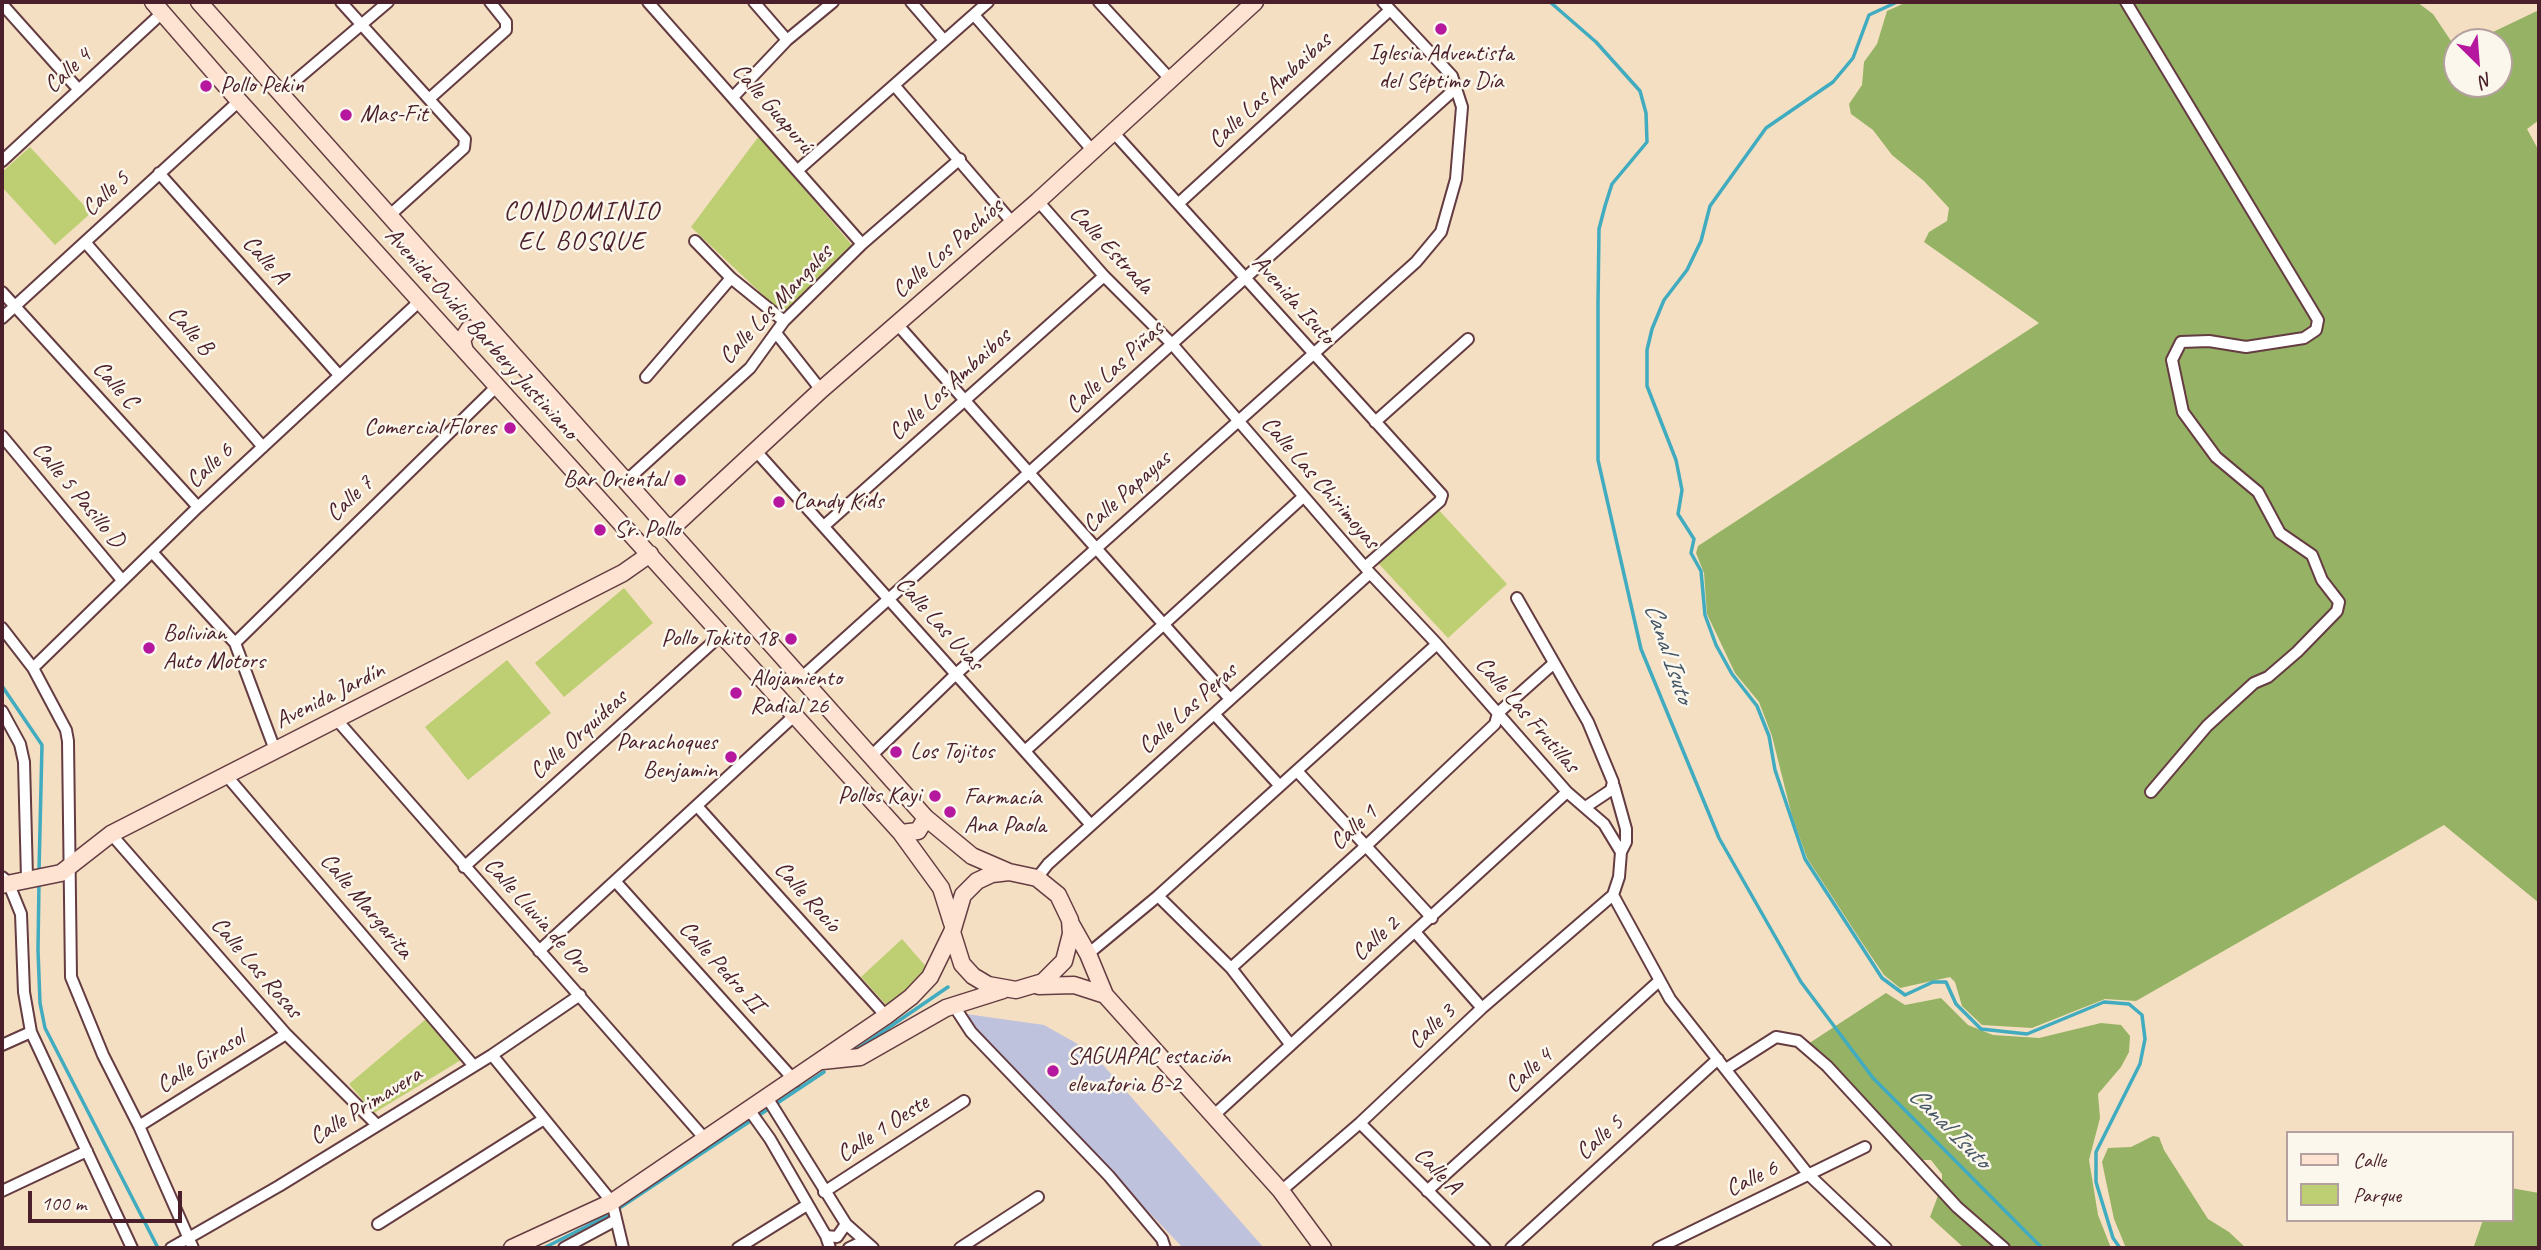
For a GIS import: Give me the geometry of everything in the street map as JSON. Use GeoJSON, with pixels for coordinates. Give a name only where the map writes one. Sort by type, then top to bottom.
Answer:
{"type":"FeatureCollection","features":[{"type":"Feature","properties":{"kind":"main road","name":"Avenida Ovidio Barbery Justiniano"},"geometry":{"type":"LineString","coordinates":[[200,2],[926,818],[972,856],[1009,872]]}},
{"type":"Feature","properties":{"kind":"main road","name":"Calle Los Pachíos"},"geometry":{"type":"LineString","coordinates":[[671,529],[821,390],[1114,133],[1246,4]]}},
{"type":"Feature","properties":{"kind":"main road","name":"Avenida Ovidio Barbery Justiniano"},"geometry":{"type":"LineString","coordinates":[[158,7],[239,101],[443,324],[496,387],[901,833],[942,888],[952,928]]}},
{"type":"Feature","properties":{"kind":"main road"},"geometry":{"type":"LineString","coordinates":[[443,324],[465,324],[470,320],[469,305]]}},
{"type":"Feature","properties":{"kind":"main road"},"geometry":{"type":"LineString","coordinates":[[465,351],[462,340],[469,329],[476,328],[497,336]]}},
{"type":"Feature","properties":{"kind":"main road","name":"Avenida Jardín"},"geometry":{"type":"LineString","coordinates":[[64,871],[111,834],[623,573],[650,554]]}},
{"type":"Feature","properties":{"kind":"main road"},"geometry":{"type":"LineString","coordinates":[[901,833],[918,831],[926,818]]}},
{"type":"Feature","properties":{"kind":"main road"},"geometry":{"type":"LineString","coordinates":[[4,881],[64,871]]}},
{"type":"Feature","properties":{"kind":"main road"},"geometry":{"type":"LineString","coordinates":[[512,1248],[612,1202],[706,1140],[755,1117],[771,1105],[795,1081],[911,997],[930,977],[952,928],[963,895],[977,881],[992,874],[1009,872],[1037,878],[1058,895],[1105,995],[1281,1191],[1323,1248]]}},
{"type":"Feature","properties":{"kind":"main road"},"geometry":{"type":"LineString","coordinates":[[1029,988],[1055,974],[1064,961],[1070,920]]}},
{"type":"Feature","properties":{"kind":"main road"},"geometry":{"type":"LineString","coordinates":[[952,928],[958,956],[973,976],[1004,990]]}},
{"type":"Feature","properties":{"kind":"main road"},"geometry":{"type":"LineString","coordinates":[[822,1061],[860,1057],[954,1006],[1004,990],[1074,985],[1105,995]]}},
{"type":"Feature","properties":{"kind":"street"},"geometry":{"type":"LineString","coordinates":[[341,2],[466,143],[464,148],[390,215]]}},
{"type":"Feature","properties":{"kind":"street"},"geometry":{"type":"LineString","coordinates":[[281,93],[388,2]]}},
{"type":"Feature","properties":{"kind":"street"},"geometry":{"type":"LineString","coordinates":[[429,99],[506,30],[506,22],[490,2]]}},
{"type":"Feature","properties":{"kind":"street","name":"Calle Guapurú"},"geometry":{"type":"LineString","coordinates":[[648,2],[734,96],[862,244]]}},
{"type":"Feature","properties":{"kind":"street"},"geometry":{"type":"LineString","coordinates":[[754,2],[787,40]]}},
{"type":"Feature","properties":{"kind":"street"},"geometry":{"type":"LineString","coordinates":[[734,96],[787,40],[833,2]]}},
{"type":"Feature","properties":{"kind":"street"},"geometry":{"type":"LineString","coordinates":[[911,2],[943,39]]}},
{"type":"Feature","properties":{"kind":"street"},"geometry":{"type":"LineString","coordinates":[[798,170],[988,2]]}},
{"type":"Feature","properties":{"kind":"street"},"geometry":{"type":"LineString","coordinates":[[1099,2],[1170,79]]}},
{"type":"Feature","properties":{"kind":"street"},"geometry":{"type":"LineString","coordinates":[[2126,2],[2318,325],[2312,334],[2304,338],[2246,347],[2209,341],[2180,342],[2172,360],[2183,412],[2216,457],[2258,492],[2280,533],[2312,555],[2322,580],[2339,602],[2337,611],[2297,652],[2268,677],[2254,683],[2207,726],[2151,792]]}},
{"type":"Feature","properties":{"kind":"street"},"geometry":{"type":"LineString","coordinates":[[2,4],[79,90]]}},
{"type":"Feature","properties":{"kind":"street"},"geometry":{"type":"LineString","coordinates":[[1386,6],[1452,76],[1456,88]]}},
{"type":"Feature","properties":{"kind":"street","name":"Calle Las Ambaibas"},"geometry":{"type":"LineString","coordinates":[[1180,203],[1386,6]]}},
{"type":"Feature","properties":{"kind":"street","name":"Calle 4"},"geometry":{"type":"LineString","coordinates":[[3,156],[79,90],[158,7]]}},
{"type":"Feature","properties":{"kind":"street"},"geometry":{"type":"LineString","coordinates":[[974,15],[1093,151]]}},
{"type":"Feature","properties":{"kind":"street"},"geometry":{"type":"LineString","coordinates":[[894,85],[1012,222]]}},
{"type":"Feature","properties":{"kind":"street","name":"Calle Papayas"},"geometry":{"type":"LineString","coordinates":[[870,757],[956,674],[1416,262],[1441,232],[1456,179],[1462,107],[1456,88]]}},
{"type":"Feature","properties":{"kind":"street","name":"Calle Las Piñas"},"geometry":{"type":"LineString","coordinates":[[801,678],[1456,88]]}},
{"type":"Feature","properties":{"kind":"street","name":"Calle 5"},"geometry":{"type":"LineString","coordinates":[[2,318],[239,101]]}},
{"type":"Feature","properties":{"kind":"street","name":"Avenida Isuto"},"geometry":{"type":"LineString","coordinates":[[1114,133],[1442,495]]}},
{"type":"Feature","properties":{"kind":"street","name":"Calle Los Mangales"},"geometry":{"type":"LineString","coordinates":[[626,481],[750,368],[785,321],[862,244],[960,159]]}},
{"type":"Feature","properties":{"kind":"street","name":"Calle A"},"geometry":{"type":"LineString","coordinates":[[159,173],[339,375]]}},
{"type":"Feature","properties":{"kind":"street","name":"Calle Estrada"},"geometry":{"type":"LineString","coordinates":[[1038,201],[1104,276],[1172,344],[1238,421]]}},
{"type":"Feature","properties":{"kind":"street"},"geometry":{"type":"LineString","coordinates":[[695,241],[731,278],[785,321]]}},
{"type":"Feature","properties":{"kind":"street","name":"Calle B"},"geometry":{"type":"LineString","coordinates":[[85,242],[263,447]]}},
{"type":"Feature","properties":{"kind":"street","name":"Calle Los Ambaibos"},"geometry":{"type":"LineString","coordinates":[[824,526],[1104,276]]}},
{"type":"Feature","properties":{"kind":"street"},"geometry":{"type":"LineString","coordinates":[[646,377],[731,278]]}},
{"type":"Feature","properties":{"kind":"street","name":"Calle C"},"geometry":{"type":"LineString","coordinates":[[2,292],[198,507]]}},
{"type":"Feature","properties":{"kind":"street","name":"Calle 6"},"geometry":{"type":"LineString","coordinates":[[33,668],[198,507],[421,300]]}},
{"type":"Feature","properties":{"kind":"street"},"geometry":{"type":"LineString","coordinates":[[897,324],[1230,699]]}},
{"type":"Feature","properties":{"kind":"street"},"geometry":{"type":"LineString","coordinates":[[776,332],[821,390]]}},
{"type":"Feature","properties":{"kind":"street"},"geometry":{"type":"LineString","coordinates":[[1375,422],[1468,339]]}},
{"type":"Feature","properties":{"kind":"street","name":"Calle 7"},"geometry":{"type":"LineString","coordinates":[[236,643],[496,387]]}},
{"type":"Feature","properties":{"kind":"street","name":"Calle Las Chirimoyas"},"geometry":{"type":"LineString","coordinates":[[1238,421],[1368,570]]}},
{"type":"Feature","properties":{"kind":"street","name":"Calle 5 Pasillo D"},"geometry":{"type":"LineString","coordinates":[[2,436],[122,580]]}},
{"type":"Feature","properties":{"kind":"street","name":"Calle Las Uvas"},"geometry":{"type":"LineString","coordinates":[[755,450],[1091,825]]}},
{"type":"Feature","properties":{"kind":"street","name":"Calle Las Peras"},"geometry":{"type":"LineString","coordinates":[[1037,878],[1048,864],[1215,715],[1440,501],[1442,495]]}},
{"type":"Feature","properties":{"kind":"street"},"geometry":{"type":"LineString","coordinates":[[1025,751],[1303,497]]}},
{"type":"Feature","properties":{"kind":"street"},"geometry":{"type":"LineString","coordinates":[[152,552],[236,643],[275,750]]}},
{"type":"Feature","properties":{"kind":"street","name":"Calle Las Frutillas"},"geometry":{"type":"LineString","coordinates":[[1368,570],[1567,792],[1587,806],[1604,824],[1621,852]]}},
{"type":"Feature","properties":{"kind":"street"},"geometry":{"type":"LineString","coordinates":[[1517,598],[1588,722],[1614,786],[1626,829],[1626,842],[1621,852],[1619,877],[1613,895],[1658,982],[1808,1174],[1881,1247]]}},
{"type":"Feature","properties":{"kind":"street"},"geometry":{"type":"LineString","coordinates":[[2,628],[33,668],[66,730],[68,741],[64,871],[71,977],[103,1055],[139,1126],[193,1248]]}},
{"type":"Feature","properties":{"kind":"street","name":"Calle Orquídeas"},"geometry":{"type":"LineString","coordinates":[[464,867],[722,634]]}},
{"type":"Feature","properties":{"kind":"street"},"geometry":{"type":"LineString","coordinates":[[1088,954],[1158,896],[1437,644]]}},
{"type":"Feature","properties":{"kind":"street","name":"Calle 1"},"geometry":{"type":"LineString","coordinates":[[1231,968],[1367,845],[1495,724],[1498,713],[1553,664]]}},
{"type":"Feature","properties":{"kind":"street"},"geometry":{"type":"LineString","coordinates":[[2,711],[20,744],[24,762],[30,878]]}},
{"type":"Feature","properties":{"kind":"street"},"geometry":{"type":"LineString","coordinates":[[539,951],[795,715]]}},
{"type":"Feature","properties":{"kind":"street"},"geometry":{"type":"LineString","coordinates":[[1215,715],[1279,785]]}},
{"type":"Feature","properties":{"kind":"street","name":"Calle Lluvia de Oro"},"geometry":{"type":"LineString","coordinates":[[336,719],[706,1140]]}},
{"type":"Feature","properties":{"kind":"street"},"geometry":{"type":"LineString","coordinates":[[1297,771],[1432,918]]}},
{"type":"Feature","properties":{"kind":"street","name":"Calle Margarita"},"geometry":{"type":"LineString","coordinates":[[226,775],[473,1065]]}},
{"type":"Feature","properties":{"kind":"street"},"geometry":{"type":"LineString","coordinates":[[1587,806],[1614,786]]}},
{"type":"Feature","properties":{"kind":"street","name":"Calle 2"},"geometry":{"type":"LineString","coordinates":[[1212,1117],[1567,792]]}},
{"type":"Feature","properties":{"kind":"street","name":"Calle Rocío"},"geometry":{"type":"LineString","coordinates":[[697,806],[886,1016]]}},
{"type":"Feature","properties":{"kind":"street","name":"Calle Las Rosas"},"geometry":{"type":"LineString","coordinates":[[111,834],[286,1034],[376,1124]]}},
{"type":"Feature","properties":{"kind":"street"},"geometry":{"type":"LineString","coordinates":[[4,881],[21,914],[24,992],[31,1032],[132,1248]]}},
{"type":"Feature","properties":{"kind":"street","name":"Calle Pedro II"},"geometry":{"type":"LineString","coordinates":[[615,881],[795,1081]]}},
{"type":"Feature","properties":{"kind":"street","name":"Calle 3"},"geometry":{"type":"LineString","coordinates":[[1281,1191],[1360,1123],[1482,1007],[1613,895]]}},
{"type":"Feature","properties":{"kind":"street"},"geometry":{"type":"LineString","coordinates":[[1158,896],[1231,968],[1290,1044]]}},
{"type":"Feature","properties":{"kind":"street"},"geometry":{"type":"LineString","coordinates":[[1415,932],[1482,1007]]}},
{"type":"Feature","properties":{"kind":"street","name":"Calle 4"},"geometry":{"type":"LineString","coordinates":[[1427,1191],[1658,982]]}},
{"type":"Feature","properties":{"kind":"street","name":"Calle Primavera"},"geometry":{"type":"LineString","coordinates":[[170,1248],[279,1186],[492,1055],[580,995]]}},
{"type":"Feature","properties":{"kind":"street"},"geometry":{"type":"LineString","coordinates":[[954,1006],[971,1032],[1109,1176],[1162,1238],[1165,1248]]}},
{"type":"Feature","properties":{"kind":"street"},"geometry":{"type":"LineString","coordinates":[[2,1045],[31,1032]]}},
{"type":"Feature","properties":{"kind":"street","name":"Calle Girasol"},"geometry":{"type":"LineString","coordinates":[[139,1126],[286,1034]]}},
{"type":"Feature","properties":{"kind":"street"},"geometry":{"type":"LineString","coordinates":[[1726,1069],[1776,1037],[1798,1041],[1827,1066],[1957,1206],[2004,1248]]}},
{"type":"Feature","properties":{"kind":"street"},"geometry":{"type":"LineString","coordinates":[[492,1055],[612,1202],[623,1248]]}},
{"type":"Feature","properties":{"kind":"street","name":"Calle 5"},"geometry":{"type":"LineString","coordinates":[[1511,1248],[1718,1059]]}},
{"type":"Feature","properties":{"kind":"street","name":"Calle 1 Oeste"},"geometry":{"type":"LineString","coordinates":[[824,1192],[964,1101]]}},
{"type":"Feature","properties":{"kind":"street"},"geometry":{"type":"LineString","coordinates":[[771,1105],[846,1224],[869,1245]]}},
{"type":"Feature","properties":{"kind":"street"},"geometry":{"type":"LineString","coordinates":[[755,1117],[826,1236],[830,1248]]}},
{"type":"Feature","properties":{"kind":"street"},"geometry":{"type":"LineString","coordinates":[[378,1224],[544,1119]]}},
{"type":"Feature","properties":{"kind":"street","name":"Calle A"},"geometry":{"type":"LineString","coordinates":[[1360,1123],[1485,1248]]}},
{"type":"Feature","properties":{"kind":"street","name":"Calle 6"},"geometry":{"type":"LineString","coordinates":[[1658,1248],[1865,1147]]}},
{"type":"Feature","properties":{"kind":"street"},"geometry":{"type":"LineString","coordinates":[[2,1191],[87,1151]]}},
{"type":"Feature","properties":{"kind":"street"},"geometry":{"type":"LineString","coordinates":[[960,1248],[1038,1197]]}},
{"type":"Feature","properties":{"kind":"street"},"geometry":{"type":"LineString","coordinates":[[738,1248],[807,1205]]}},
{"type":"Feature","properties":{"kind":"street"},"geometry":{"type":"LineString","coordinates":[[564,1248],[616,1220]]}},
{"type":"Feature","properties":{"kind":"street"},"geometry":{"type":"LineString","coordinates":[[826,1236],[837,1237],[846,1224]]}},
{"type":"Feature","properties":{"kind":"street"},"geometry":{"type":"LineString","coordinates":[[849,1248],[869,1245]]}},
{"type":"Feature","properties":{"kind":"shaded area"},"geometry":{"type":"Polygon","coordinates":[[[959,1013],[1044,1025],[1076,1043],[1104,1066],[1264,1248],[1183,1248],[959,1013]]]}},
{"type":"Feature","properties":{"kind":"green space"},"geometry":{"type":"Polygon","coordinates":[[[1907,2],[2417,2],[2433,14],[2443,29],[2443,98],[2513,98],[2513,28],[2501,28],[2539,10],[2539,120],[2527,129],[2539,151],[2539,903],[2444,825],[2136,1001],[2105,999],[2032,1028],[1982,1025],[1962,1006],[1955,982],[1950,977],[1900,988],[1884,975],[1807,858],[1792,816],[1772,736],[1759,702],[1735,673],[1707,614],[1704,573],[1696,553],[1698,546],[2039,323],[1924,242],[1929,232],[1947,221],[1949,208],[1924,181],[1892,155],[1873,130],[1851,114],[1849,104],[1862,85],[1864,62],[1877,44],[1887,11],[1907,2]]]}},
{"type":"Feature","properties":{"kind":"green space"},"geometry":{"type":"Polygon","coordinates":[[[759,136],[851,244],[850,251],[782,313],[691,227],[759,136]]]}},
{"type":"Feature","properties":{"kind":"green space"},"geometry":{"type":"Polygon","coordinates":[[[30,147],[91,213],[55,245],[2,187],[2,172],[30,147]]]}},
{"type":"Feature","properties":{"kind":"green space"},"geometry":{"type":"Polygon","coordinates":[[[1436,507],[1507,584],[1448,638],[1377,562],[1436,507]]]}},
{"type":"Feature","properties":{"kind":"green space"},"geometry":{"type":"Polygon","coordinates":[[[624,588],[653,623],[564,697],[535,663],[624,588]]]}},
{"type":"Feature","properties":{"kind":"green space"},"geometry":{"type":"Polygon","coordinates":[[[507,660],[551,713],[468,780],[425,727],[507,660]]]}},
{"type":"Feature","properties":{"kind":"green space"},"geometry":{"type":"Polygon","coordinates":[[[902,939],[928,969],[889,1008],[861,977],[902,939]]]}},
{"type":"Feature","properties":{"kind":"green space"},"geometry":{"type":"Polygon","coordinates":[[[1886,993],[1905,1005],[1941,998],[1968,1025],[1993,1035],[2039,1038],[2101,1023],[2121,1025],[2130,1036],[2129,1052],[2121,1067],[2098,1094],[2100,1118],[2089,1160],[2098,1215],[2111,1248],[1964,1248],[1930,1217],[1942,1185],[1942,1174],[1931,1160],[1907,1160],[1894,1150],[1808,1044],[1886,993]]]}},
{"type":"Feature","properties":{"kind":"green space"},"geometry":{"type":"Polygon","coordinates":[[[426,1019],[461,1060],[374,1113],[349,1084],[426,1019]]]}},
{"type":"Feature","properties":{"kind":"green space"},"geometry":{"type":"Polygon","coordinates":[[[2153,1136],[2159,1137],[2164,1150],[2208,1219],[2229,1232],[2246,1248],[2126,1248],[2114,1219],[2102,1162],[2108,1148],[2131,1147],[2153,1136]]]}},
{"type":"Feature","properties":{"kind":"green space"},"geometry":{"type":"Polygon","coordinates":[[[2513,1188],[2539,1193],[2539,1248],[2427,1248],[2474,1246],[2482,1222],[2513,1222],[2513,1188]]]}},
{"type":"Feature","properties":{"kind":"waterway","name":"Canal Isuto"},"geometry":{"type":"LineString","coordinates":[[1550,2],[1596,42],[1640,91],[1646,113],[1647,142],[1612,184],[1599,229],[1598,304],[1598,460],[1641,649],[1719,838],[1801,982],[1873,1078],[2042,1248]]}},
{"type":"Feature","properties":{"kind":"waterway"},"geometry":{"type":"LineString","coordinates":[[1897,2],[1869,15],[1853,58],[1833,82],[1766,128],[1710,206],[1701,241],[1687,270],[1664,300],[1652,329],[1647,350],[1647,386],[1676,460],[1682,490],[1678,514],[1694,539],[1691,553],[1701,571],[1705,615],[1716,645],[1732,674],[1757,706],[1769,736],[1775,770],[1805,859],[1882,978],[1905,995],[1933,982],[1946,982],[1956,1004],[1981,1029],[2027,1034],[2104,1002],[2129,1004],[2142,1015],[2145,1039],[2140,1064],[2096,1152],[2096,1182],[2113,1238],[2120,1248]]}},
{"type":"Feature","properties":{"kind":"waterway"},"geometry":{"type":"LineString","coordinates":[[2,686],[42,745],[39,871]]}},
{"type":"Feature","properties":{"kind":"waterway"},"geometry":{"type":"LineString","coordinates":[[39,882],[40,1003],[45,1028],[158,1248]]}},
{"type":"Feature","properties":{"kind":"waterway"},"geometry":{"type":"LineString","coordinates":[[856,1050],[948,987]]}},
{"type":"Feature","properties":{"kind":"waterway"},"geometry":{"type":"LineString","coordinates":[[621,1207],[824,1072]]}},
{"type":"Feature","properties":{"kind":"waterway"},"geometry":{"type":"LineString","coordinates":[[544,1248],[607,1216]]}},
{"type":"Feature","properties":{"kind":"place","name":"Iglesia Adventista del Séptimo Día"},"geometry":{"type":"Point","coordinates":[1441,29]}},
{"type":"Feature","properties":{"kind":"place","name":"Pollo Pekin"},"geometry":{"type":"Point","coordinates":[206,86]}},
{"type":"Feature","properties":{"kind":"place","name":"Mas-Fit"},"geometry":{"type":"Point","coordinates":[346,115]}},
{"type":"Feature","properties":{"kind":"place","name":"Comercial Flores"},"geometry":{"type":"Point","coordinates":[510,428]}},
{"type":"Feature","properties":{"kind":"place","name":"Bar Oriental"},"geometry":{"type":"Point","coordinates":[680,480]}},
{"type":"Feature","properties":{"kind":"place","name":"Candy Kids"},"geometry":{"type":"Point","coordinates":[779,502]}},
{"type":"Feature","properties":{"kind":"place","name":"Sr. Pollo"},"geometry":{"type":"Point","coordinates":[600,530]}},
{"type":"Feature","properties":{"kind":"place","name":"Pollo Tokito 18"},"geometry":{"type":"Point","coordinates":[791,639]}},
{"type":"Feature","properties":{"kind":"place","name":"Bolivian Auto Motors"},"geometry":{"type":"Point","coordinates":[149,648]}},
{"type":"Feature","properties":{"kind":"place","name":"Alojamiento Radial 26"},"geometry":{"type":"Point","coordinates":[736,693]}},
{"type":"Feature","properties":{"kind":"place","name":"Los Tojitos"},"geometry":{"type":"Point","coordinates":[896,752]}},
{"type":"Feature","properties":{"kind":"place","name":"Parachoques Benjamin"},"geometry":{"type":"Point","coordinates":[731,757]}},
{"type":"Feature","properties":{"kind":"place","name":"Pollos Kayi"},"geometry":{"type":"Point","coordinates":[935,796]}},
{"type":"Feature","properties":{"kind":"place","name":"Farmacía Ana Paola"},"geometry":{"type":"Point","coordinates":[950,812]}},
{"type":"Feature","properties":{"kind":"place","name":"SAGUAPAC estación elevatoria B-2"},"geometry":{"type":"Point","coordinates":[1053,1071]}},
{"type":"Feature","properties":{"kind":"district","name":"CONDOMINIO EL BOSQUE"},"geometry":{"type":"Point","coordinates":[582,227]}}]}
